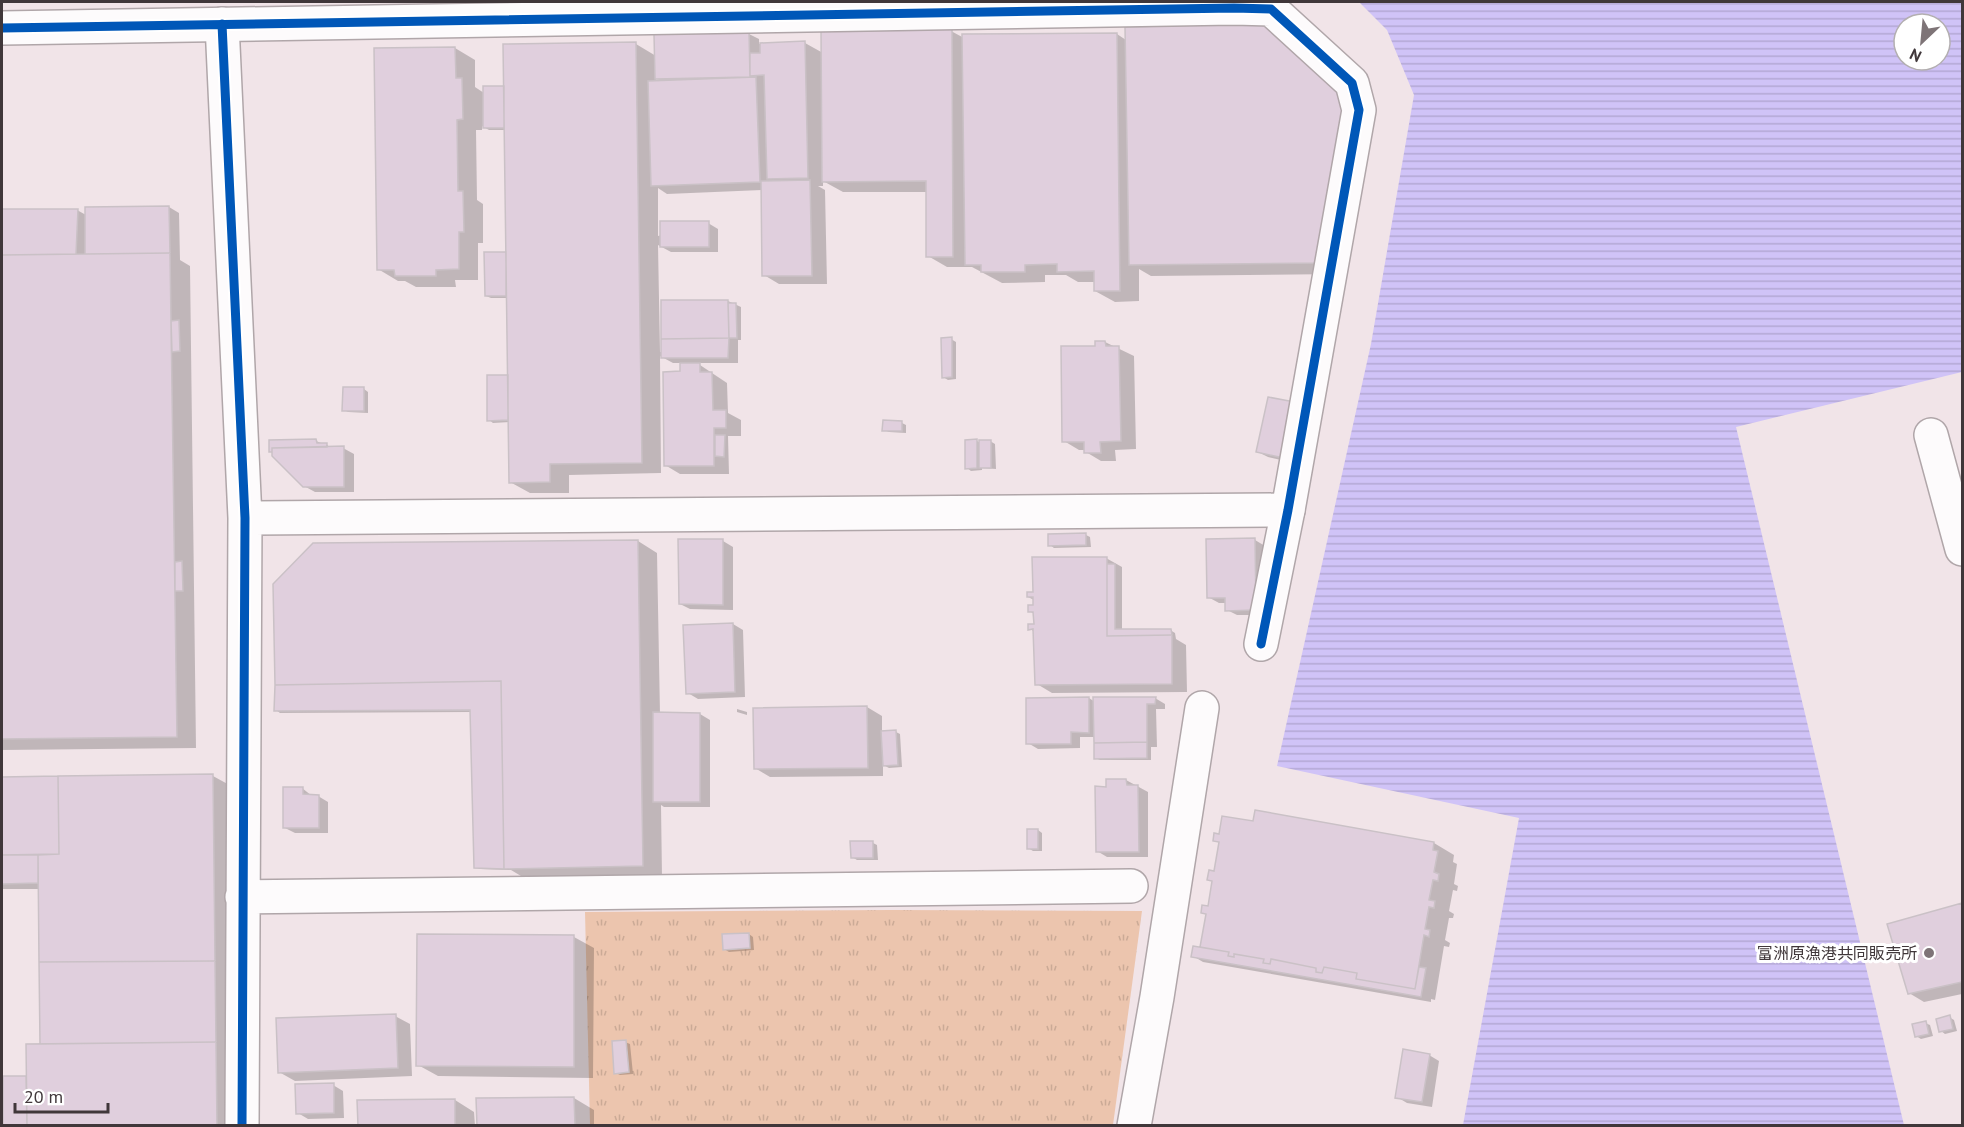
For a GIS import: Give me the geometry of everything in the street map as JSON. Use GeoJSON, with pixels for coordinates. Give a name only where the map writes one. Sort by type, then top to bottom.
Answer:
{"type":"FeatureCollection","features":[{"type":"Feature","properties":{"kind":"street"},"geometry":{"type":"LineString","coordinates":[[2,28],[1271,9],[1352,83],[1359,110],[1288,510],[1261,645]]}},
{"type":"Feature","properties":{"kind":"street"},"geometry":{"type":"LineString","coordinates":[[222,24],[245,518],[242,1125]]}},
{"type":"Feature","properties":{"kind":"street"},"geometry":{"type":"LineString","coordinates":[[1931,435],[1962,549]]}},
{"type":"Feature","properties":{"kind":"street"},"geometry":{"type":"LineString","coordinates":[[245,518],[1288,510]]}},
{"type":"Feature","properties":{"kind":"street"},"geometry":{"type":"LineString","coordinates":[[1134,1125],[1157,998],[1202,708]]}},
{"type":"Feature","properties":{"kind":"street"},"geometry":{"type":"LineString","coordinates":[[242,897],[1131,886]]}},
{"type":"Feature","properties":{"kind":"green space"},"geometry":{"type":"Polygon","coordinates":[[[1142,911],[1113,1125],[590,1125],[585,912],[1142,911]]]}},
{"type":"Feature","properties":{"kind":"shaded area"},"geometry":{"type":"Polygon","coordinates":[[[1359,2],[1962,2],[1962,372],[1736,427],[1904,1125],[1463,1125],[1519,818],[1277,766],[1371,344],[1414,95],[1387,30],[1359,2]]]}},
{"type":"Feature","properties":{"kind":"building"},"geometry":{"type":"Polygon","coordinates":[[[1272,23],[1354,99],[1323,263],[1129,265],[1125,27],[1272,23]]]}},
{"type":"Feature","properties":{"kind":"building"},"geometry":{"type":"Polygon","coordinates":[[[952,29],[953,257],[926,257],[926,181],[822,182],[821,30],[952,29]]]}},
{"type":"Feature","properties":{"kind":"building"},"geometry":{"type":"Polygon","coordinates":[[[749,32],[750,77],[655,79],[654,34],[749,32]]]}},
{"type":"Feature","properties":{"kind":"building"},"geometry":{"type":"Polygon","coordinates":[[[1117,33],[1120,291],[1094,291],[1094,271],[1057,272],[1057,264],[1025,265],[1025,272],[981,272],[981,265],[965,265],[962,34],[1117,33]]]}},
{"type":"Feature","properties":{"kind":"building"},"geometry":{"type":"Polygon","coordinates":[[[805,41],[808,178],[767,179],[764,75],[750,76],[750,53],[760,53],[760,43],[805,41]]]}},
{"type":"Feature","properties":{"kind":"building"},"geometry":{"type":"Polygon","coordinates":[[[636,42],[642,463],[550,464],[550,482],[509,483],[503,44],[636,42]]]}},
{"type":"Feature","properties":{"kind":"building"},"geometry":{"type":"Polygon","coordinates":[[[455,47],[456,78],[462,78],[463,119],[457,120],[458,191],[463,191],[464,232],[459,232],[459,269],[436,270],[436,276],[395,276],[394,270],[377,270],[374,48],[455,47]]]}},
{"type":"Feature","properties":{"kind":"building"},"geometry":{"type":"Polygon","coordinates":[[[756,77],[760,182],[651,186],[648,81],[756,77]]]}},
{"type":"Feature","properties":{"kind":"building"},"geometry":{"type":"Polygon","coordinates":[[[483,86],[504,86],[504,128],[483,128],[483,86]]]}},
{"type":"Feature","properties":{"kind":"building"},"geometry":{"type":"Polygon","coordinates":[[[810,180],[812,276],[762,276],[761,181],[810,180]]]}},
{"type":"Feature","properties":{"kind":"building"},"geometry":{"type":"Polygon","coordinates":[[[169,206],[170,253],[85,254],[85,207],[169,206]]]}},
{"type":"Feature","properties":{"kind":"building"},"geometry":{"type":"Polygon","coordinates":[[[2,209],[78,209],[76,254],[2,255],[2,209]]]}},
{"type":"Feature","properties":{"kind":"building"},"geometry":{"type":"Polygon","coordinates":[[[660,221],[709,221],[709,247],[660,247],[660,221]]]}},
{"type":"Feature","properties":{"kind":"building"},"geometry":{"type":"Polygon","coordinates":[[[484,252],[506,252],[506,296],[485,296],[484,252]]]}},
{"type":"Feature","properties":{"kind":"building"},"geometry":{"type":"Polygon","coordinates":[[[170,253],[177,737],[2,739],[2,255],[170,253]]]}},
{"type":"Feature","properties":{"kind":"building"},"geometry":{"type":"Polygon","coordinates":[[[661,300],[728,300],[729,338],[661,339],[661,300]]]}},
{"type":"Feature","properties":{"kind":"building"},"geometry":{"type":"Polygon","coordinates":[[[728,303],[736,303],[737,338],[729,338],[728,303]]]}},
{"type":"Feature","properties":{"kind":"building"},"geometry":{"type":"Polygon","coordinates":[[[179,320],[180,351],[172,352],[171,321],[179,320]]]}},
{"type":"Feature","properties":{"kind":"building"},"geometry":{"type":"Polygon","coordinates":[[[952,337],[952,377],[942,378],[941,338],[952,337]]]}},
{"type":"Feature","properties":{"kind":"building"},"geometry":{"type":"Polygon","coordinates":[[[729,338],[728,358],[661,358],[661,339],[729,338]]]}},
{"type":"Feature","properties":{"kind":"building"},"geometry":{"type":"Polygon","coordinates":[[[1095,341],[1105,341],[1106,346],[1119,346],[1121,441],[1100,442],[1101,453],[1084,453],[1084,442],[1062,442],[1061,346],[1095,346],[1095,341]]]}},
{"type":"Feature","properties":{"kind":"building"},"geometry":{"type":"Polygon","coordinates":[[[680,363],[700,363],[700,372],[712,372],[713,410],[726,410],[726,428],[714,428],[714,466],[664,466],[663,372],[680,371],[680,363]]]}},
{"type":"Feature","properties":{"kind":"building"},"geometry":{"type":"Polygon","coordinates":[[[487,375],[508,375],[508,420],[487,421],[487,375]]]}},
{"type":"Feature","properties":{"kind":"building"},"geometry":{"type":"Polygon","coordinates":[[[343,387],[364,387],[364,411],[342,411],[343,387]]]}},
{"type":"Feature","properties":{"kind":"building"},"geometry":{"type":"Polygon","coordinates":[[[1268,397],[1295,402],[1284,458],[1256,452],[1268,397]]]}},
{"type":"Feature","properties":{"kind":"building"},"geometry":{"type":"Polygon","coordinates":[[[883,420],[902,421],[902,431],[882,431],[883,420]]]}},
{"type":"Feature","properties":{"kind":"building"},"geometry":{"type":"Polygon","coordinates":[[[715,435],[725,435],[724,457],[715,456],[715,435]]]}},
{"type":"Feature","properties":{"kind":"building"},"geometry":{"type":"Polygon","coordinates":[[[316,439],[317,443],[327,443],[327,447],[272,448],[272,452],[269,452],[269,440],[316,439]]]}},
{"type":"Feature","properties":{"kind":"building"},"geometry":{"type":"Polygon","coordinates":[[[977,439],[977,468],[965,469],[965,440],[977,439]]]}},
{"type":"Feature","properties":{"kind":"building"},"geometry":{"type":"Polygon","coordinates":[[[979,440],[991,440],[991,468],[979,468],[979,440]]]}},
{"type":"Feature","properties":{"kind":"building"},"geometry":{"type":"Polygon","coordinates":[[[344,446],[344,487],[303,487],[272,456],[272,448],[344,446]]]}},
{"type":"Feature","properties":{"kind":"building"},"geometry":{"type":"Polygon","coordinates":[[[1086,533],[1086,545],[1048,546],[1048,534],[1086,533]]]}},
{"type":"Feature","properties":{"kind":"building"},"geometry":{"type":"Polygon","coordinates":[[[1255,538],[1256,610],[1225,611],[1225,598],[1207,598],[1206,539],[1255,538]]]}},
{"type":"Feature","properties":{"kind":"building"},"geometry":{"type":"Polygon","coordinates":[[[678,539],[723,539],[723,605],[679,604],[678,539]]]}},
{"type":"Feature","properties":{"kind":"building"},"geometry":{"type":"Polygon","coordinates":[[[638,540],[643,866],[504,869],[501,681],[275,685],[273,584],[313,543],[638,540]]]}},
{"type":"Feature","properties":{"kind":"building"},"geometry":{"type":"Polygon","coordinates":[[[1032,557],[1107,557],[1107,636],[1172,635],[1172,684],[1035,685],[1033,629],[1028,630],[1028,624],[1034,624],[1033,612],[1028,612],[1028,605],[1033,605],[1033,597],[1027,597],[1027,592],[1033,592],[1032,557]]]}},
{"type":"Feature","properties":{"kind":"building"},"geometry":{"type":"Polygon","coordinates":[[[182,561],[183,591],[175,591],[175,562],[182,561]]]}},
{"type":"Feature","properties":{"kind":"building"},"geometry":{"type":"Polygon","coordinates":[[[1107,564],[1115,564],[1115,629],[1171,629],[1172,635],[1107,636],[1107,564]]]}},
{"type":"Feature","properties":{"kind":"building"},"geometry":{"type":"Polygon","coordinates":[[[733,623],[735,692],[686,694],[683,625],[733,623]]]}},
{"type":"Feature","properties":{"kind":"building"},"geometry":{"type":"Polygon","coordinates":[[[501,681],[504,869],[474,868],[470,710],[274,711],[275,685],[501,681]]]}},
{"type":"Feature","properties":{"kind":"building"},"geometry":{"type":"Polygon","coordinates":[[[1089,697],[1089,733],[1071,732],[1071,744],[1026,744],[1026,698],[1089,697]]]}},
{"type":"Feature","properties":{"kind":"building"},"geometry":{"type":"Polygon","coordinates":[[[1093,697],[1156,697],[1155,704],[1147,704],[1147,742],[1094,743],[1093,697]]]}},
{"type":"Feature","properties":{"kind":"building"},"geometry":{"type":"Polygon","coordinates":[[[867,706],[868,768],[754,769],[753,708],[867,706]]]}},
{"type":"Feature","properties":{"kind":"building"},"geometry":{"type":"Polygon","coordinates":[[[653,712],[700,713],[700,802],[653,802],[653,712]]]}},
{"type":"Feature","properties":{"kind":"building"},"geometry":{"type":"Polygon","coordinates":[[[896,730],[898,765],[883,766],[881,731],[896,730]]]}},
{"type":"Feature","properties":{"kind":"building"},"geometry":{"type":"Polygon","coordinates":[[[1147,742],[1147,758],[1094,759],[1094,743],[1147,742]]]}},
{"type":"Feature","properties":{"kind":"building"},"geometry":{"type":"Polygon","coordinates":[[[213,774],[215,961],[39,962],[38,855],[59,854],[58,776],[213,774]]]}},
{"type":"Feature","properties":{"kind":"building"},"geometry":{"type":"Polygon","coordinates":[[[58,776],[59,854],[2,855],[2,777],[58,776]]]}},
{"type":"Feature","properties":{"kind":"building"},"geometry":{"type":"Polygon","coordinates":[[[1106,779],[1126,779],[1127,785],[1138,785],[1139,852],[1096,852],[1095,786],[1106,787],[1106,779]]]}},
{"type":"Feature","properties":{"kind":"building"},"geometry":{"type":"Polygon","coordinates":[[[283,787],[303,787],[303,794],[319,795],[319,828],[283,828],[283,787]]]}},
{"type":"Feature","properties":{"kind":"building"},"geometry":{"type":"Polygon","coordinates":[[[1255,810],[1434,842],[1433,850],[1438,851],[1434,872],[1439,874],[1438,881],[1433,880],[1429,900],[1435,901],[1434,908],[1429,907],[1425,929],[1430,930],[1429,937],[1424,935],[1415,989],[1356,979],[1357,973],[1324,967],[1322,973],[1316,972],[1316,968],[1271,959],[1270,964],[1263,963],[1264,959],[1234,954],[1234,957],[1228,956],[1229,952],[1200,947],[1206,914],[1201,913],[1202,905],[1208,906],[1212,881],[1207,880],[1209,870],[1214,871],[1219,842],[1213,841],[1214,833],[1219,834],[1222,816],[1253,821],[1255,810]]]}},
{"type":"Feature","properties":{"kind":"building"},"geometry":{"type":"Polygon","coordinates":[[[1027,829],[1038,829],[1038,849],[1027,849],[1027,829]]]}},
{"type":"Feature","properties":{"kind":"building"},"geometry":{"type":"Polygon","coordinates":[[[850,841],[873,841],[873,858],[851,858],[850,841]]]}},
{"type":"Feature","properties":{"kind":"building"},"geometry":{"type":"Polygon","coordinates":[[[2,855],[38,855],[38,883],[2,884],[2,855]]]}},
{"type":"Feature","properties":{"kind":"building","name":"富洲原漁港共同販売所"},"geometry":{"type":"Polygon","coordinates":[[[1962,903],[1962,982],[1908,994],[1887,924],[1962,903]]]}},
{"type":"Feature","properties":{"kind":"building"},"geometry":{"type":"Polygon","coordinates":[[[749,933],[750,948],[723,950],[722,934],[749,933]]]}},
{"type":"Feature","properties":{"kind":"building"},"geometry":{"type":"Polygon","coordinates":[[[417,934],[574,935],[574,1067],[416,1066],[417,934]]]}},
{"type":"Feature","properties":{"kind":"building"},"geometry":{"type":"Polygon","coordinates":[[[1193,946],[1229,952],[1228,956],[1234,957],[1234,954],[1264,959],[1263,963],[1270,964],[1271,959],[1316,968],[1316,972],[1322,973],[1324,967],[1357,973],[1356,979],[1415,989],[1419,967],[1426,968],[1421,997],[1191,957],[1193,946]]]}},
{"type":"Feature","properties":{"kind":"building"},"geometry":{"type":"Polygon","coordinates":[[[215,961],[216,1042],[40,1044],[39,962],[215,961]]]}},
{"type":"Feature","properties":{"kind":"building"},"geometry":{"type":"Polygon","coordinates":[[[396,1014],[398,1068],[278,1073],[276,1018],[396,1014]]]}},
{"type":"Feature","properties":{"kind":"building"},"geometry":{"type":"Polygon","coordinates":[[[1950,1015],[1953,1029],[1939,1032],[1936,1019],[1950,1015]]]}},
{"type":"Feature","properties":{"kind":"building"},"geometry":{"type":"Polygon","coordinates":[[[1926,1021],[1929,1034],[1915,1037],[1912,1024],[1926,1021]]]}},
{"type":"Feature","properties":{"kind":"building"},"geometry":{"type":"Polygon","coordinates":[[[626,1040],[629,1072],[614,1074],[612,1041],[626,1040]]]}},
{"type":"Feature","properties":{"kind":"building"},"geometry":{"type":"Polygon","coordinates":[[[216,1042],[217,1126],[27,1126],[26,1044],[216,1042]]]}},
{"type":"Feature","properties":{"kind":"building"},"geometry":{"type":"Polygon","coordinates":[[[1403,1049],[1430,1054],[1422,1102],[1395,1098],[1403,1049]]]}},
{"type":"Feature","properties":{"kind":"building"},"geometry":{"type":"Polygon","coordinates":[[[3,1076],[26,1076],[27,1126],[3,1126],[3,1076]]]}},
{"type":"Feature","properties":{"kind":"building"},"geometry":{"type":"Polygon","coordinates":[[[334,1083],[334,1113],[296,1114],[295,1084],[334,1083]]]}},
{"type":"Feature","properties":{"kind":"building"},"geometry":{"type":"Polygon","coordinates":[[[574,1097],[575,1126],[477,1126],[476,1098],[574,1097]]]}},
{"type":"Feature","properties":{"kind":"building"},"geometry":{"type":"Polygon","coordinates":[[[455,1099],[455,1126],[358,1126],[357,1100],[455,1099]]]}},
{"type":"Feature","properties":{"kind":"cycle path"},"geometry":{"type":"LineString","coordinates":[[2,28],[1271,9],[1352,83],[1359,110],[1288,510],[1261,644]]}},
{"type":"Feature","properties":{"kind":"cycle path"},"geometry":{"type":"LineString","coordinates":[[222,24],[245,518],[242,1126]]}},
{"type":"Feature","properties":{"kind":"place","name":"富洲原漁港共同販売所"},"geometry":{"type":"Point","coordinates":[1929,953]}}]}
